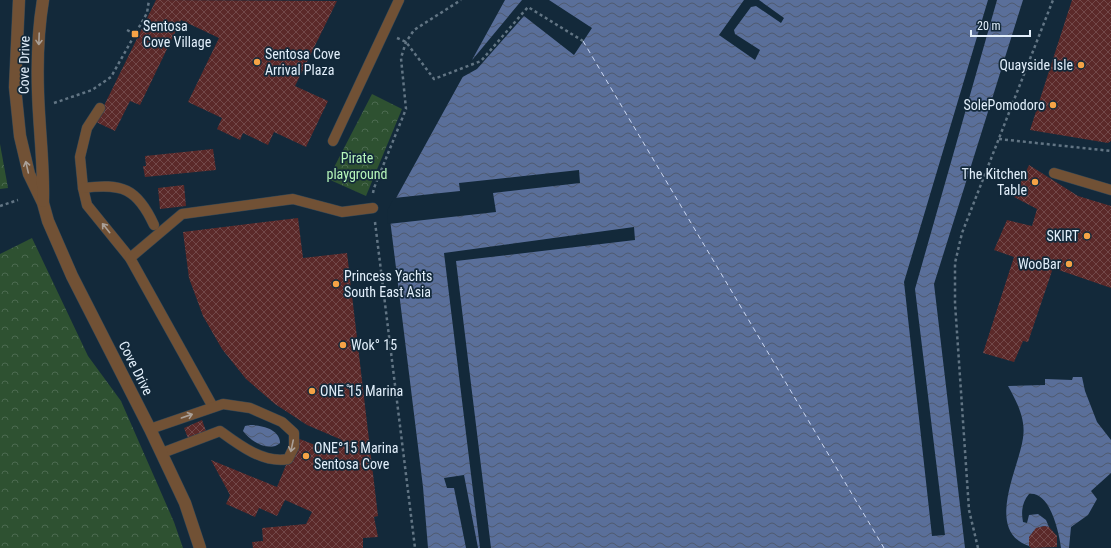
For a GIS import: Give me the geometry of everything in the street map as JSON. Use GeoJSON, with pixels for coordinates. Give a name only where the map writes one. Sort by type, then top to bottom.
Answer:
{"type":"FeatureCollection","features":[{"type":"Feature","properties":{"kind":"street","name":"Cove Drive"},"geometry":{"type":"LineString","coordinates":[[18,0],[15,87],[20,136],[29,174],[43,203],[48,221],[72,276],[162,453],[185,503],[200,548]]}},
{"type":"Feature","properties":{"kind":"street","name":"Cove Drive"},"geometry":{"type":"LineString","coordinates":[[43,0],[40,18],[38,91],[44,174],[43,203]]}},
{"type":"Feature","properties":{"kind":"lane"},"geometry":{"type":"LineString","coordinates":[[333,141],[399,0]]}},
{"type":"Feature","properties":{"kind":"lane"},"geometry":{"type":"LineString","coordinates":[[100,108],[87,128],[80,157],[83,188],[87,205],[130,258],[213,407]]}},
{"type":"Feature","properties":{"kind":"lane"},"geometry":{"type":"LineString","coordinates":[[1054,173],[1111,190]]}},
{"type":"Feature","properties":{"kind":"lane"},"geometry":{"type":"LineString","coordinates":[[83,188],[107,185],[120,188],[133,194],[147,209],[154,225]]}},
{"type":"Feature","properties":{"kind":"lane"},"geometry":{"type":"LineString","coordinates":[[130,258],[182,214],[293,199],[342,212],[373,208]]}},
{"type":"Feature","properties":{"kind":"lane"},"geometry":{"type":"LineString","coordinates":[[150,429],[223,404],[250,408],[282,422],[294,433],[294,447],[288,459],[279,461],[244,449],[220,431],[162,453]]}},
{"type":"Feature","properties":{"kind":"path"},"geometry":{"type":"LineString","coordinates":[[53,103],[92,90],[111,77],[147,13],[149,0]]}},
{"type":"Feature","properties":{"kind":"path"},"geometry":{"type":"LineString","coordinates":[[415,548],[373,208],[374,188],[406,108],[401,58],[406,42],[414,30],[462,0]]}},
{"type":"Feature","properties":{"kind":"path"},"geometry":{"type":"LineString","coordinates":[[978,548],[969,510],[955,303],[955,263],[962,232],[1053,0]]}},
{"type":"Feature","properties":{"kind":"path"},"geometry":{"type":"LineString","coordinates":[[383,32],[406,42],[434,79],[481,61],[528,7],[583,41]]}},
{"type":"Feature","properties":{"kind":"path"},"geometry":{"type":"LineString","coordinates":[[128,30],[135,34]]}},
{"type":"Feature","properties":{"kind":"path"},"geometry":{"type":"LineString","coordinates":[[999,139],[1111,151]]}},
{"type":"Feature","properties":{"kind":"path"},"geometry":{"type":"LineString","coordinates":[[0,206],[18,200]]}},
{"type":"Feature","properties":{"kind":"green space","name":"Pirate playground"},"geometry":{"type":"Polygon","coordinates":[[[372,94],[402,109],[366,196],[328,179],[372,94]]]}},
{"type":"Feature","properties":{"kind":"green space"},"geometry":{"type":"Polygon","coordinates":[[[0,144],[8,188],[0,189],[0,144]]]}},
{"type":"Feature","properties":{"kind":"green space"},"geometry":{"type":"Polygon","coordinates":[[[32,238],[88,356],[121,401],[174,522],[183,548],[0,548],[0,254],[32,238]]]}},
{"type":"Feature","properties":{"kind":"water"},"geometry":{"type":"Polygon","coordinates":[[[505,0],[1023,0],[934,284],[965,548],[428,548],[423,487],[389,211],[505,0]]]}},
{"type":"Feature","properties":{"kind":"water"},"geometry":{"type":"Polygon","coordinates":[[[1073,377],[1082,377],[1085,391],[1097,422],[1111,440],[1111,473],[1091,491],[1097,499],[1088,515],[1071,527],[1069,548],[1061,548],[1056,523],[1043,499],[1036,495],[1029,494],[1023,507],[1023,522],[1027,523],[1029,515],[1038,514],[1046,520],[1049,527],[1044,526],[1034,530],[1030,537],[1029,546],[1016,538],[1009,527],[1006,513],[1011,481],[1024,431],[1020,411],[1008,386],[1045,385],[1045,379],[1072,380],[1073,377]]]}},
{"type":"Feature","properties":{"kind":"water"},"geometry":{"type":"Polygon","coordinates":[[[250,425],[264,427],[273,431],[277,434],[280,443],[271,447],[255,442],[243,431],[245,426],[250,425]]]}},
{"type":"Feature","properties":{"kind":"pier"},"geometry":{"type":"Polygon","coordinates":[[[522,0],[549,0],[592,28],[574,55],[524,16],[477,69],[459,79],[469,61],[473,59],[522,0]]]}},
{"type":"Feature","properties":{"kind":"pier"},"geometry":{"type":"Polygon","coordinates":[[[744,0],[759,0],[784,18],[781,23],[756,6],[751,7],[734,30],[735,34],[760,50],[755,60],[719,35],[744,0]]]}},
{"type":"Feature","properties":{"kind":"pier"},"geometry":{"type":"Polygon","coordinates":[[[988,0],[997,0],[915,289],[945,535],[932,536],[904,282],[988,0]]]}},
{"type":"Feature","properties":{"kind":"pier"},"geometry":{"type":"Polygon","coordinates":[[[579,170],[580,183],[493,193],[496,212],[388,224],[387,211],[394,198],[460,191],[459,183],[579,170]]]}},
{"type":"Feature","properties":{"kind":"pier"},"geometry":{"type":"Polygon","coordinates":[[[634,227],[635,240],[456,261],[491,548],[480,548],[444,253],[634,227]]]}},
{"type":"Feature","properties":{"kind":"pier"},"geometry":{"type":"Polygon","coordinates":[[[464,475],[478,548],[466,548],[454,488],[447,488],[444,478],[464,475]]]}},
{"type":"Feature","properties":{"kind":"building","name":"Sentosa Cove Arrival Plaza"},"geometry":{"type":"Polygon","coordinates":[[[156,0],[337,1],[295,86],[328,101],[306,147],[274,132],[268,145],[243,133],[240,140],[217,129],[222,118],[188,102],[219,38],[181,20],[140,105],[130,101],[115,131],[96,122],[156,0]]]}},
{"type":"Feature","properties":{"kind":"building","name":"Quayside Isle"},"geometry":{"type":"Polygon","coordinates":[[[1072,0],[1111,0],[1111,141],[1108,143],[1030,130],[1072,0]]]}},
{"type":"Feature","properties":{"kind":"building"},"geometry":{"type":"Polygon","coordinates":[[[213,149],[216,170],[145,177],[143,166],[146,166],[145,156],[213,149]]]}},
{"type":"Feature","properties":{"kind":"building"},"geometry":{"type":"Polygon","coordinates":[[[1029,165],[1078,196],[1111,206],[1111,288],[1053,268],[1028,342],[1023,341],[1014,362],[983,353],[1014,257],[994,250],[1007,220],[1032,226],[1037,209],[1014,197],[1029,165]]]}},
{"type":"Feature","properties":{"kind":"building"},"geometry":{"type":"Polygon","coordinates":[[[184,185],[186,206],[160,209],[158,188],[184,185]]]}},
{"type":"Feature","properties":{"kind":"building","name":"ONE ̊15 Marina"},"geometry":{"type":"Polygon","coordinates":[[[298,218],[303,258],[347,253],[378,516],[374,517],[378,537],[363,538],[363,548],[253,548],[252,542],[263,541],[262,528],[306,524],[312,512],[285,500],[277,516],[259,508],[255,517],[226,504],[230,495],[211,460],[277,487],[297,438],[323,448],[324,444],[338,450],[342,440],[307,425],[275,404],[246,379],[222,349],[203,316],[189,278],[183,232],[298,218]]]}},
{"type":"Feature","properties":{"kind":"building"},"geometry":{"type":"Polygon","coordinates":[[[202,420],[206,431],[188,438],[184,428],[202,420]]]}},
{"type":"Feature","properties":{"kind":"building"},"geometry":{"type":"Polygon","coordinates":[[[1045,526],[1049,527],[1057,536],[1057,547],[1031,548],[1029,546],[1029,537],[1036,528],[1045,526]]]}},
{"type":"Feature","properties":{"kind":"ferry route"},"geometry":{"type":"LineString","coordinates":[[583,41],[884,548]]}},
{"type":"Feature","properties":{"kind":"place","name":"Sentosa Cove Village"},"geometry":{"type":"Point","coordinates":[135,34]}},
{"type":"Feature","properties":{"kind":"place","name":"Sentosa Cove Arrival Plaza"},"geometry":{"type":"Point","coordinates":[257,62]}},
{"type":"Feature","properties":{"kind":"place","name":"Quayside Isle"},"geometry":{"type":"Point","coordinates":[1081,65]}},
{"type":"Feature","properties":{"kind":"place","name":"SolePomodoro"},"geometry":{"type":"Point","coordinates":[1053,105]}},
{"type":"Feature","properties":{"kind":"place","name":"The Kitchen Table"},"geometry":{"type":"Point","coordinates":[1035,182]}},
{"type":"Feature","properties":{"kind":"place","name":"SKIRT"},"geometry":{"type":"Point","coordinates":[1087,236]}},
{"type":"Feature","properties":{"kind":"place","name":"WooBar"},"geometry":{"type":"Point","coordinates":[1069,264]}},
{"type":"Feature","properties":{"kind":"place","name":"Princess Yachts South East Asia"},"geometry":{"type":"Point","coordinates":[336,284]}},
{"type":"Feature","properties":{"kind":"place","name":"Wok° 15"},"geometry":{"type":"Point","coordinates":[343,345]}},
{"type":"Feature","properties":{"kind":"place","name":"ONE ̊15 Marina"},"geometry":{"type":"Point","coordinates":[312,391]}},
{"type":"Feature","properties":{"kind":"place","name":"ONE°15 Marina Sentosa Cove"},"geometry":{"type":"Point","coordinates":[306,456]}}]}
